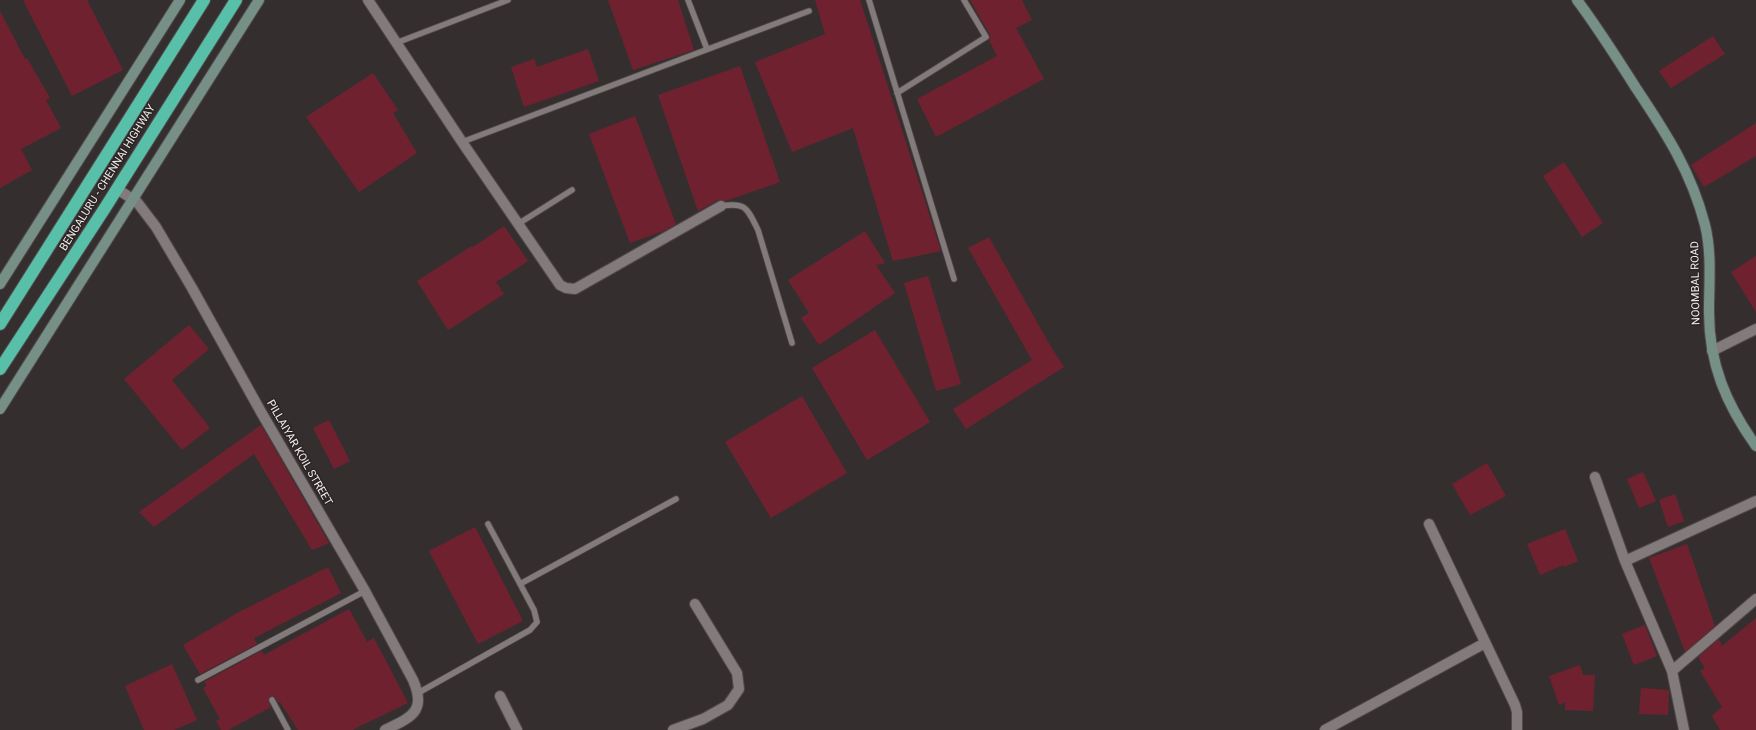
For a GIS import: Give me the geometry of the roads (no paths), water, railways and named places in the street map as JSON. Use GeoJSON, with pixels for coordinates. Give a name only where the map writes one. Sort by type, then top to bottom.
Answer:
{"type":"FeatureCollection","features":[{"type":"Feature","properties":{"kind":"highway","name":"BENGALURU - CHENNAI HIGHWAY"},"geometry":{"type":"LineString","coordinates":[[0,324],[204,0]]}},
{"type":"Feature","properties":{"kind":"highway","name":"BENGALURU - CHENNAI HIGHWAY"},"geometry":{"type":"LineString","coordinates":[[0,369],[117,189],[236,0]]}},
{"type":"Feature","properties":{"kind":"street"},"geometry":{"type":"LineString","coordinates":[[0,284],[180,0]]}},
{"type":"Feature","properties":{"kind":"street"},"geometry":{"type":"LineString","coordinates":[[0,409],[259,0]]}},
{"type":"Feature","properties":{"kind":"street"},"geometry":{"type":"LineString","coordinates":[[368,0],[462,142],[560,285],[566,288],[575,289],[721,206]]}},
{"type":"Feature","properties":{"kind":"street","name":"NOOMBAL ROAD"},"geometry":{"type":"LineString","coordinates":[[1577,0],[1661,126],[1680,158],[1692,185],[1702,214],[1708,242],[1709,330],[1712,350],[1727,398],[1740,423],[1756,446]]}},
{"type":"Feature","properties":{"kind":"street","name":"PILLAIYAR KOIL STREET"},"geometry":{"type":"LineString","coordinates":[[117,189],[133,199],[148,216],[192,288],[261,412],[365,591],[413,680],[418,693]]}},
{"type":"Feature","properties":{"kind":"street"},"geometry":{"type":"LineString","coordinates":[[1712,350],[1756,329]]}},
{"type":"Feature","properties":{"kind":"street"},"geometry":{"type":"LineString","coordinates":[[1595,477],[1625,561],[1672,670],[1684,730]]}},
{"type":"Feature","properties":{"kind":"street"},"geometry":{"type":"LineString","coordinates":[[1625,561],[1756,501]]}},
{"type":"Feature","properties":{"kind":"street"},"geometry":{"type":"LineString","coordinates":[[1429,524],[1473,616],[1484,643],[1515,705],[1517,712],[1517,730]]}},
{"type":"Feature","properties":{"kind":"street"},"geometry":{"type":"LineString","coordinates":[[1672,670],[1756,599]]}},
{"type":"Feature","properties":{"kind":"street"},"geometry":{"type":"LineString","coordinates":[[672,730],[703,719],[728,705],[738,689],[737,673],[695,604]]}},
{"type":"Feature","properties":{"kind":"street"},"geometry":{"type":"LineString","coordinates":[[1325,730],[1484,643]]}},
{"type":"Feature","properties":{"kind":"street"},"geometry":{"type":"LineString","coordinates":[[385,730],[414,714],[418,706],[418,693]]}},
{"type":"Feature","properties":{"kind":"street"},"geometry":{"type":"LineString","coordinates":[[500,696],[517,730]]}},
{"type":"Feature","properties":{"kind":"lane"},"geometry":{"type":"LineString","coordinates":[[396,42],[508,0]]}},
{"type":"Feature","properties":{"kind":"lane"},"geometry":{"type":"LineString","coordinates":[[688,0],[707,50]]}},
{"type":"Feature","properties":{"kind":"lane"},"geometry":{"type":"LineString","coordinates":[[868,0],[954,279]]}},
{"type":"Feature","properties":{"kind":"lane"},"geometry":{"type":"LineString","coordinates":[[897,93],[986,37],[964,0]]}},
{"type":"Feature","properties":{"kind":"lane"},"geometry":{"type":"LineString","coordinates":[[462,142],[809,11]]}},
{"type":"Feature","properties":{"kind":"lane"},"geometry":{"type":"LineString","coordinates":[[518,224],[572,190]]}},
{"type":"Feature","properties":{"kind":"lane"},"geometry":{"type":"LineString","coordinates":[[721,206],[736,204],[742,206],[750,215],[758,230],[792,343]]}},
{"type":"Feature","properties":{"kind":"lane"},"geometry":{"type":"LineString","coordinates":[[520,584],[676,499]]}},
{"type":"Feature","properties":{"kind":"lane"},"geometry":{"type":"LineString","coordinates":[[418,693],[530,630],[537,622],[534,610],[488,524]]}},
{"type":"Feature","properties":{"kind":"lane"},"geometry":{"type":"LineString","coordinates":[[198,680],[365,591]]}},
{"type":"Feature","properties":{"kind":"lane"},"geometry":{"type":"LineString","coordinates":[[272,700],[288,730]]}}]}
